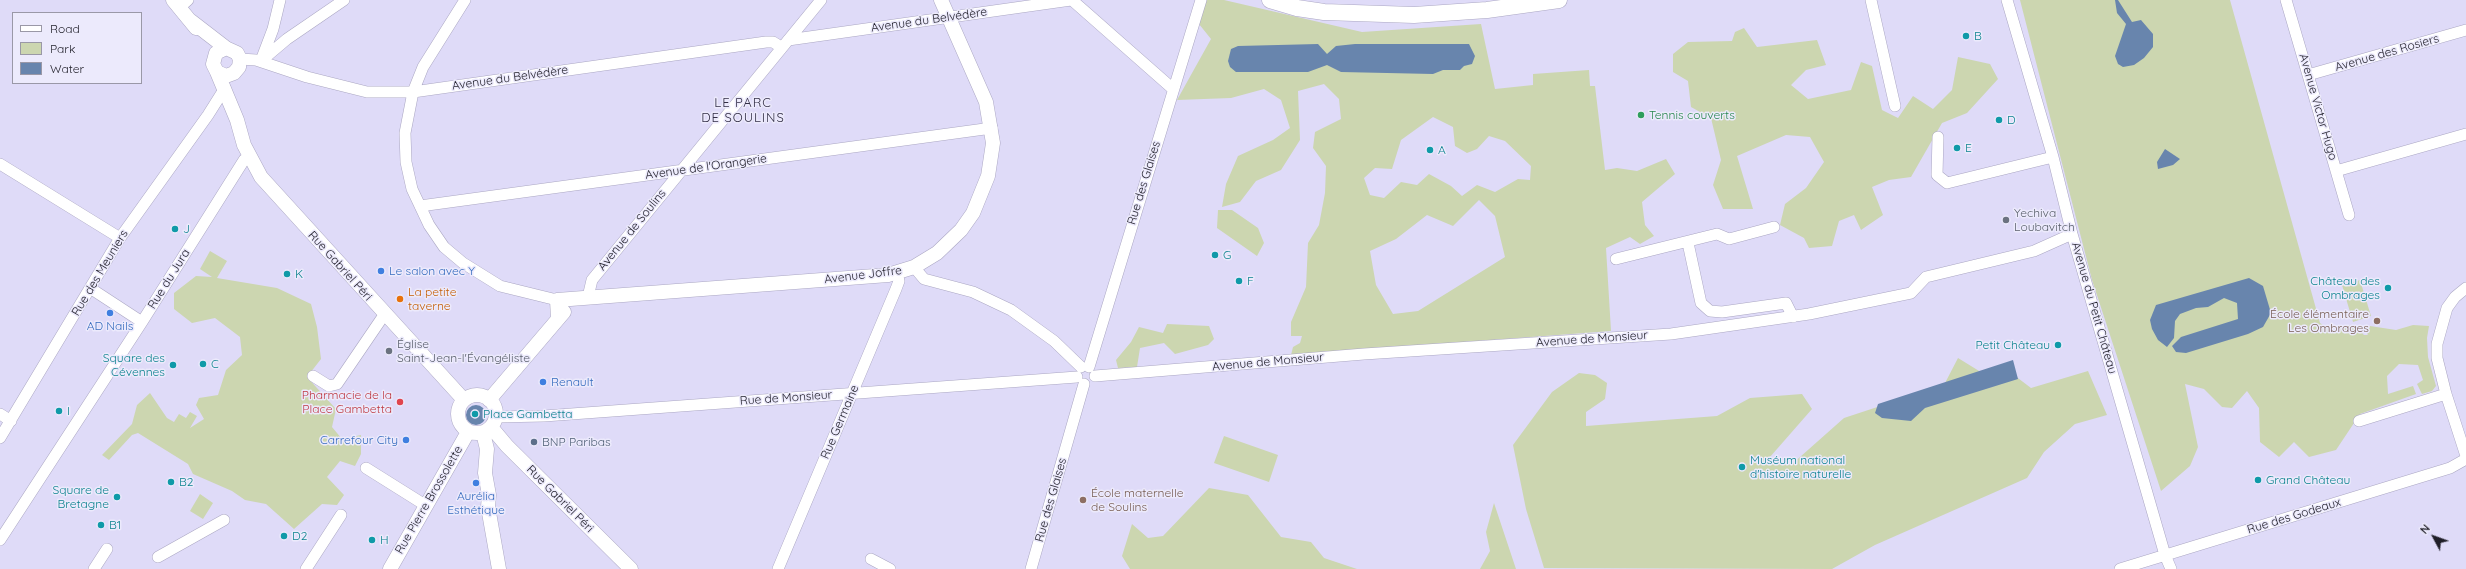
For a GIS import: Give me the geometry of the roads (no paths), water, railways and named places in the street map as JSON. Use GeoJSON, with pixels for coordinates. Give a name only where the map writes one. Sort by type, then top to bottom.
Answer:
{"type":"FeatureCollection","features":[{"type":"Feature","properties":{"kind":"main road"},"geometry":{"type":"LineString","coordinates":[[1270,0],[1297,8],[1324,12],[1414,15],[1450,14],[1559,0]]}},
{"type":"Feature","properties":{"kind":"main road"},"geometry":{"type":"LineString","coordinates":[[1310,0],[1356,12]]}},
{"type":"Feature","properties":{"kind":"street"},"geometry":{"type":"LineString","coordinates":[[261,61],[273,29],[280,0]]}},
{"type":"Feature","properties":{"kind":"street"},"geometry":{"type":"LineString","coordinates":[[261,61],[287,39],[344,0]]}},
{"type":"Feature","properties":{"kind":"street"},"geometry":{"type":"LineString","coordinates":[[465,0],[423,67],[412,92],[405,133],[406,162],[412,189],[429,225],[444,247],[463,263],[500,286],[557,300],[558,318]]}},
{"type":"Feature","properties":{"kind":"street","name":"Avenue de Soulins"},"geometry":{"type":"LineString","coordinates":[[582,299],[592,280],[679,171],[821,0]]}},
{"type":"Feature","properties":{"kind":"street","name":"Avenue Joffre"},"geometry":{"type":"LineString","coordinates":[[557,300],[853,279],[897,273],[914,267],[949,242],[973,213],[988,176],[993,143],[992,128],[986,102],[941,0]]}},
{"type":"Feature","properties":{"kind":"street"},"geometry":{"type":"LineString","coordinates":[[1071,0],[1173,89]]}},
{"type":"Feature","properties":{"kind":"street","name":"Avenue du Belvédère"},"geometry":{"type":"LineString","coordinates":[[240,59],[261,61],[307,77],[367,92],[412,92],[766,42],[784,43],[1071,0]]}},
{"type":"Feature","properties":{"kind":"street","name":"Rue des Glaises"},"geometry":{"type":"LineString","coordinates":[[1031,569],[1085,374],[1201,0]]}},
{"type":"Feature","properties":{"kind":"street"},"geometry":{"type":"LineString","coordinates":[[1870,0],[1895,106]]}},
{"type":"Feature","properties":{"kind":"street","name":"Avenue du Petit Château"},"geometry":{"type":"LineString","coordinates":[[2007,0],[2053,156],[2072,234],[2165,555],[2171,569]]}},
{"type":"Feature","properties":{"kind":"street","name":"Avenue Victor Hugo"},"geometry":{"type":"LineString","coordinates":[[2286,0],[2349,215]]}},
{"type":"Feature","properties":{"kind":"street"},"geometry":{"type":"LineString","coordinates":[[180,3],[191,21],[221,51],[233,50],[240,59],[239,67],[234,73],[226,76],[217,72],[213,64],[221,51]]}},
{"type":"Feature","properties":{"kind":"street","name":"Avenue des Rosiers"},"geometry":{"type":"LineString","coordinates":[[2308,75],[2466,30]]}},
{"type":"Feature","properties":{"kind":"street","name":"Rue Gabriel Péri"},"geometry":{"type":"LineString","coordinates":[[217,72],[229,93],[249,157],[273,191],[384,315],[464,400]]}},
{"type":"Feature","properties":{"kind":"street","name":"Rue Gabriel Péri"},"geometry":{"type":"LineString","coordinates":[[229,93],[234,73]]}},
{"type":"Feature","properties":{"kind":"street","name":"Rue des Meuniers"},"geometry":{"type":"LineString","coordinates":[[0,438],[120,238],[208,115],[229,93]]}},
{"type":"Feature","properties":{"kind":"street","name":"Avenue de l'Orangerie"},"geometry":{"type":"LineString","coordinates":[[420,206],[992,128]]}},
{"type":"Feature","properties":{"kind":"street"},"geometry":{"type":"LineString","coordinates":[[2336,171],[2466,134]]}},
{"type":"Feature","properties":{"kind":"street"},"geometry":{"type":"LineString","coordinates":[[1938,136],[1937,175],[1947,183],[2053,156]]}},
{"type":"Feature","properties":{"kind":"street","name":"Rue du Jura"},"geometry":{"type":"LineString","coordinates":[[0,540],[142,322],[244,160],[249,157]]}},
{"type":"Feature","properties":{"kind":"street"},"geometry":{"type":"LineString","coordinates":[[0,164],[120,238]]}},
{"type":"Feature","properties":{"kind":"street"},"geometry":{"type":"LineString","coordinates":[[1616,259],[1688,243],[1717,234],[1729,239],[1774,227]]}},
{"type":"Feature","properties":{"kind":"street","name":"Avenue de Monsieur"},"geometry":{"type":"LineString","coordinates":[[1085,374],[1671,334],[1793,317],[1911,294],[1926,277],[2034,250],[2072,234]]}},
{"type":"Feature","properties":{"kind":"street"},"geometry":{"type":"LineString","coordinates":[[1688,243],[1701,303],[1710,311],[1722,312],[1786,303],[1793,317]]}},
{"type":"Feature","properties":{"kind":"street"},"geometry":{"type":"LineString","coordinates":[[914,267],[924,279],[973,292],[1011,310],[1054,341],[1085,374]]}},
{"type":"Feature","properties":{"kind":"street","name":"Rue Germaine"},"geometry":{"type":"LineString","coordinates":[[778,569],[896,289],[898,281],[897,273]]}},
{"type":"Feature","properties":{"kind":"street"},"geometry":{"type":"LineString","coordinates":[[90,288],[142,322]]}},
{"type":"Feature","properties":{"kind":"street"},"geometry":{"type":"LineString","coordinates":[[2466,288],[2455,297],[2447,308],[2437,344],[2437,358],[2446,394],[2466,456]]}},
{"type":"Feature","properties":{"kind":"street"},"geometry":{"type":"LineString","coordinates":[[489,400],[558,318],[582,299]]}},
{"type":"Feature","properties":{"kind":"street"},"geometry":{"type":"LineString","coordinates":[[313,376],[329,386],[337,384],[384,315]]}},
{"type":"Feature","properties":{"kind":"street","name":"Rue de Monsieur"},"geometry":{"type":"LineString","coordinates":[[490,426],[535,417],[1085,374]]}},
{"type":"Feature","properties":{"kind":"street"},"geometry":{"type":"LineString","coordinates":[[2359,421],[2446,394]]}},
{"type":"Feature","properties":{"kind":"street"},"geometry":{"type":"LineString","coordinates":[[490,426],[468,432],[460,424],[457,414],[464,400],[479,395],[489,400],[495,408],[490,426],[485,466],[489,495],[488,507],[499,569]]}},
{"type":"Feature","properties":{"kind":"street"},"geometry":{"type":"LineString","coordinates":[[0,414],[11,421]]}},
{"type":"Feature","properties":{"kind":"street","name":"Rue Gabriel Péri"},"geometry":{"type":"LineString","coordinates":[[490,426],[507,446],[631,569]]}},
{"type":"Feature","properties":{"kind":"street","name":"Rue Pierre Brossolette"},"geometry":{"type":"LineString","coordinates":[[390,569],[425,505],[468,432]]}},
{"type":"Feature","properties":{"kind":"street","name":"Rue des Godeaux"},"geometry":{"type":"LineString","coordinates":[[2120,569],[2450,468],[2466,459]]}},
{"type":"Feature","properties":{"kind":"street"},"geometry":{"type":"LineString","coordinates":[[366,468],[425,505]]}},
{"type":"Feature","properties":{"kind":"street"},"geometry":{"type":"LineString","coordinates":[[306,569],[341,515]]}},
{"type":"Feature","properties":{"kind":"street"},"geometry":{"type":"LineString","coordinates":[[158,557],[224,520]]}},
{"type":"Feature","properties":{"kind":"street"},"geometry":{"type":"LineString","coordinates":[[94,569],[107,549]]}},
{"type":"Feature","properties":{"kind":"street"},"geometry":{"type":"LineString","coordinates":[[870,559],[890,569]]}},
{"type":"Feature","properties":{"kind":"water"},"geometry":{"type":"Polygon","coordinates":[[[2115,0],[2118,0],[2132,22],[2141,20],[2153,34],[2153,47],[2144,58],[2134,65],[2123,67],[2118,64],[2115,56],[2126,24],[2117,13],[2115,0]]]}},
{"type":"Feature","properties":{"kind":"water"},"geometry":{"type":"Polygon","coordinates":[[[1318,44],[1327,54],[1336,46],[1355,44],[1469,44],[1475,56],[1472,64],[1464,66],[1460,70],[1443,70],[1433,74],[1341,72],[1327,65],[1308,72],[1236,72],[1230,67],[1228,61],[1231,49],[1238,46],[1318,44]]]}},
{"type":"Feature","properties":{"kind":"water"},"geometry":{"type":"Polygon","coordinates":[[[2165,149],[2180,159],[2173,165],[2158,169],[2157,162],[2165,149]]]}},
{"type":"Feature","properties":{"kind":"water"},"geometry":{"type":"Polygon","coordinates":[[[2249,278],[2263,286],[2271,313],[2263,327],[2248,334],[2186,353],[2176,352],[2172,346],[2181,337],[2238,319],[2237,303],[2224,298],[2208,307],[2196,308],[2180,314],[2175,321],[2174,338],[2167,347],[2158,340],[2152,329],[2150,320],[2156,305],[2249,278]]]}},
{"type":"Feature","properties":{"kind":"water"},"geometry":{"type":"Polygon","coordinates":[[[2013,360],[2018,379],[1925,408],[1911,421],[1882,418],[1875,413],[1878,404],[2013,360]]]}},
{"type":"Feature","properties":{"kind":"water"},"geometry":{"type":"Polygon","coordinates":[[[476,405],[483,408],[486,415],[483,422],[476,425],[469,422],[466,415],[469,408],[476,405]]]}},
{"type":"Feature","properties":{"kind":"place","name":"B"},"geometry":{"type":"Point","coordinates":[1966,36]}},
{"type":"Feature","properties":{"kind":"place","name":"Tennis couverts"},"geometry":{"type":"Point","coordinates":[1641,115]}},
{"type":"Feature","properties":{"kind":"place","name":"D"},"geometry":{"type":"Point","coordinates":[1999,120]}},
{"type":"Feature","properties":{"kind":"place","name":"E"},"geometry":{"type":"Point","coordinates":[1957,148]}},
{"type":"Feature","properties":{"kind":"place","name":"A"},"geometry":{"type":"Point","coordinates":[1430,150]}},
{"type":"Feature","properties":{"kind":"place","name":"Yechiva Loubavitch"},"geometry":{"type":"Point","coordinates":[2006,220]}},
{"type":"Feature","properties":{"kind":"place","name":"J"},"geometry":{"type":"Point","coordinates":[175,229]}},
{"type":"Feature","properties":{"kind":"place","name":"G"},"geometry":{"type":"Point","coordinates":[1215,255]}},
{"type":"Feature","properties":{"kind":"place","name":"Le salon avec Y"},"geometry":{"type":"Point","coordinates":[381,271]}},
{"type":"Feature","properties":{"kind":"place","name":"K"},"geometry":{"type":"Point","coordinates":[287,274]}},
{"type":"Feature","properties":{"kind":"place","name":"F"},"geometry":{"type":"Point","coordinates":[1239,281]}},
{"type":"Feature","properties":{"kind":"place","name":"Château des Ombrages"},"geometry":{"type":"Point","coordinates":[2388,288]}},
{"type":"Feature","properties":{"kind":"place","name":"La petite taverne"},"geometry":{"type":"Point","coordinates":[400,299]}},
{"type":"Feature","properties":{"kind":"place","name":"AD Nails"},"geometry":{"type":"Point","coordinates":[110,313]}},
{"type":"Feature","properties":{"kind":"place","name":"École élémentaire Les Ombrages"},"geometry":{"type":"Point","coordinates":[2377,321]}},
{"type":"Feature","properties":{"kind":"place","name":"Petit Château"},"geometry":{"type":"Point","coordinates":[2058,345]}},
{"type":"Feature","properties":{"kind":"place","name":"Église Saint-Jean-l'Évangéliste"},"geometry":{"type":"Point","coordinates":[389,351]}},
{"type":"Feature","properties":{"kind":"place","name":"C"},"geometry":{"type":"Point","coordinates":[203,364]}},
{"type":"Feature","properties":{"kind":"place","name":"Square des Cévennes"},"geometry":{"type":"Point","coordinates":[173,365]}},
{"type":"Feature","properties":{"kind":"place","name":"Renault"},"geometry":{"type":"Point","coordinates":[543,382]}},
{"type":"Feature","properties":{"kind":"place","name":"Pharmacie de la Place Gambetta"},"geometry":{"type":"Point","coordinates":[400,402]}},
{"type":"Feature","properties":{"kind":"place","name":"I"},"geometry":{"type":"Point","coordinates":[59,411]}},
{"type":"Feature","properties":{"kind":"place","name":"Place Gambetta"},"geometry":{"type":"Point","coordinates":[475,414]}},
{"type":"Feature","properties":{"kind":"place","name":"Carrefour City"},"geometry":{"type":"Point","coordinates":[406,440]}},
{"type":"Feature","properties":{"kind":"place","name":"BNP Paribas"},"geometry":{"type":"Point","coordinates":[534,442]}},
{"type":"Feature","properties":{"kind":"place","name":"Muséum national d'histoire naturelle"},"geometry":{"type":"Point","coordinates":[1742,467]}},
{"type":"Feature","properties":{"kind":"place","name":"Grand Château"},"geometry":{"type":"Point","coordinates":[2258,480]}},
{"type":"Feature","properties":{"kind":"place","name":"B2"},"geometry":{"type":"Point","coordinates":[171,482]}},
{"type":"Feature","properties":{"kind":"place","name":"Aurélia Esthétique"},"geometry":{"type":"Point","coordinates":[476,483]}},
{"type":"Feature","properties":{"kind":"place","name":"Square de Bretagne"},"geometry":{"type":"Point","coordinates":[117,497]}},
{"type":"Feature","properties":{"kind":"place","name":"École maternelle de Soulins"},"geometry":{"type":"Point","coordinates":[1083,500]}},
{"type":"Feature","properties":{"kind":"place","name":"B1"},"geometry":{"type":"Point","coordinates":[101,525]}},
{"type":"Feature","properties":{"kind":"place","name":"D2"},"geometry":{"type":"Point","coordinates":[284,536]}},
{"type":"Feature","properties":{"kind":"place","name":"H"},"geometry":{"type":"Point","coordinates":[372,540]}},
{"type":"Feature","properties":{"kind":"district","name":"LE PARC DE SOULINS"},"geometry":{"type":"Point","coordinates":[743,110]}}]}
